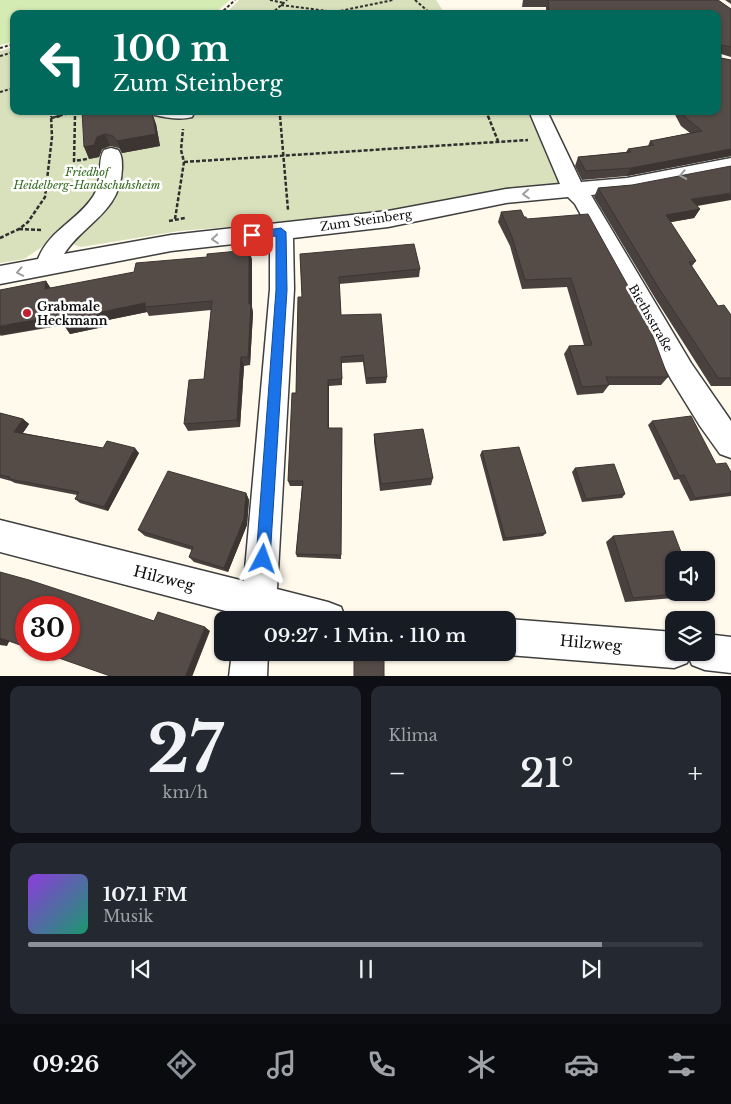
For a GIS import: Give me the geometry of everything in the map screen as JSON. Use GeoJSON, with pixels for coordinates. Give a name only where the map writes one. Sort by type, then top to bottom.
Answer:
{"type":"FeatureCollection","features":[{"type":"Feature","properties":{"kind":"street","name":"Biethsstraße"},"geometry":{"type":"LineString","coordinates":[[540,115],[574,191],[583,200],[696,395],[731,444]]}},
{"type":"Feature","properties":{"kind":"street"},"geometry":{"type":"LineString","coordinates":[[47,267],[50,255],[55,248],[88,216],[105,196],[111,178],[101,156]]}},
{"type":"Feature","properties":{"kind":"street","name":"Zum Steinberg"},"geometry":{"type":"LineString","coordinates":[[0,276],[289,221],[388,219],[506,196],[627,185],[731,165]]}},
{"type":"Feature","properties":{"kind":"street"},"geometry":{"type":"LineString","coordinates":[[256,611],[262,578],[282,290],[289,221]]}},
{"type":"Feature","properties":{"kind":"street","name":"Hilzweg"},"geometry":{"type":"LineString","coordinates":[[0,536],[256,611]]}},
{"type":"Feature","properties":{"kind":"street","name":"Hilzweg"},"geometry":{"type":"LineString","coordinates":[[516,638],[665,649]]}},
{"type":"Feature","properties":{"kind":"street"},"geometry":{"type":"LineString","coordinates":[[715,653],[731,655]]}},
{"type":"Feature","properties":{"kind":"street"},"geometry":{"type":"LineString","coordinates":[[248,676],[249,661]]}},
{"type":"Feature","properties":{"kind":"path"},"geometry":{"type":"LineString","coordinates":[[224,10],[234,0]]}},
{"type":"Feature","properties":{"kind":"path"},"geometry":{"type":"LineString","coordinates":[[270,0],[284,3]]}},
{"type":"Feature","properties":{"kind":"path"},"geometry":{"type":"LineString","coordinates":[[275,10],[287,0]]}},
{"type":"Feature","properties":{"kind":"path"},"geometry":{"type":"LineString","coordinates":[[345,10],[393,0]]}},
{"type":"Feature","properties":{"kind":"path"},"geometry":{"type":"LineString","coordinates":[[415,0],[426,10]]}},
{"type":"Feature","properties":{"kind":"path"},"geometry":{"type":"LineString","coordinates":[[281,5],[320,10]]}},
{"type":"Feature","properties":{"kind":"path"},"geometry":{"type":"LineString","coordinates":[[0,238],[19,229],[28,222],[41,206],[45,197],[52,137],[52,115]]}},
{"type":"Feature","properties":{"kind":"path"},"geometry":{"type":"LineString","coordinates":[[52,118],[64,115]]}},
{"type":"Feature","properties":{"kind":"path"},"geometry":{"type":"LineString","coordinates":[[75,115],[74,161],[101,156]]}},
{"type":"Feature","properties":{"kind":"path"},"geometry":{"type":"LineString","coordinates":[[185,115],[181,150],[184,162],[175,219],[194,218]]}},
{"type":"Feature","properties":{"kind":"path"},"geometry":{"type":"LineString","coordinates":[[280,115],[289,221]]}},
{"type":"Feature","properties":{"kind":"path"},"geometry":{"type":"LineString","coordinates":[[488,115],[498,141]]}},
{"type":"Feature","properties":{"kind":"path"},"geometry":{"type":"LineString","coordinates":[[184,162],[552,139]]}},
{"type":"Feature","properties":{"kind":"path"},"geometry":{"type":"LineString","coordinates":[[527,140],[530,147]]}},
{"type":"Feature","properties":{"kind":"green space"},"geometry":{"type":"Polygon","coordinates":[[[0,0],[230,0],[219,10],[10,10],[10,43],[0,45],[0,0]]]}},
{"type":"Feature","properties":{"kind":"green space"},"geometry":{"type":"Polygon","coordinates":[[[239,0],[436,0],[442,10],[229,10],[239,0]]]}},
{"type":"Feature","properties":{"kind":"green space","name":"Friedhof Heidelberg-Handschuhsheim"},"geometry":{"type":"Polygon","coordinates":[[[10,48],[10,115],[536,115],[567,185],[510,189],[418,208],[179,231],[81,247],[55,238],[24,259],[0,263],[0,51],[10,48]]]}},
{"type":"Feature","properties":{"kind":"building"},"geometry":{"type":"Polygon","coordinates":[[[548,0],[718,0],[731,9],[731,47],[721,45],[721,10],[549,10],[548,0]]]}},
{"type":"Feature","properties":{"kind":"building"},"geometry":{"type":"Polygon","coordinates":[[[721,58],[731,60],[731,149],[631,168],[586,171],[578,157],[631,152],[628,149],[654,145],[650,141],[702,131],[684,115],[721,115],[721,58]]]}},
{"type":"Feature","properties":{"kind":"building"},"geometry":{"type":"Polygon","coordinates":[[[82,115],[153,115],[156,134],[117,141],[113,136],[105,134],[97,137],[94,145],[84,147],[82,115]]]}},
{"type":"Feature","properties":{"kind":"building"},"geometry":{"type":"Polygon","coordinates":[[[731,166],[731,193],[691,199],[700,209],[666,215],[696,261],[689,262],[718,306],[724,305],[731,315],[731,378],[718,378],[660,290],[598,188],[632,185],[731,166]]]}},
{"type":"Feature","properties":{"kind":"building"},"geometry":{"type":"Polygon","coordinates":[[[521,210],[527,219],[588,214],[647,320],[668,377],[606,377],[609,385],[582,387],[569,346],[592,345],[571,278],[525,280],[512,237],[501,212],[521,210]]]}},
{"type":"Feature","properties":{"kind":"building"},"geometry":{"type":"Polygon","coordinates":[[[414,244],[420,269],[339,277],[341,315],[381,314],[387,377],[366,378],[363,355],[341,357],[342,379],[328,380],[328,428],[342,428],[341,555],[296,554],[303,481],[288,481],[292,393],[296,393],[298,297],[302,297],[300,254],[414,244]]]}},
{"type":"Feature","properties":{"kind":"building"},"geometry":{"type":"Polygon","coordinates":[[[249,250],[249,304],[251,304],[248,357],[241,357],[237,420],[184,424],[189,380],[204,379],[212,301],[145,307],[145,303],[97,313],[97,318],[64,325],[64,315],[0,326],[0,290],[46,281],[45,289],[134,272],[136,263],[207,257],[207,254],[249,250]]]}},
{"type":"Feature","properties":{"kind":"building"},"geometry":{"type":"Polygon","coordinates":[[[0,413],[23,419],[14,432],[103,448],[107,441],[135,448],[104,507],[75,499],[79,492],[9,479],[10,477],[0,475],[0,413]]]}},
{"type":"Feature","properties":{"kind":"building"},"geometry":{"type":"Polygon","coordinates":[[[691,416],[716,464],[726,463],[731,472],[731,493],[695,498],[684,475],[679,476],[652,421],[691,416]]]}},
{"type":"Feature","properties":{"kind":"building"},"geometry":{"type":"Polygon","coordinates":[[[423,429],[433,478],[381,484],[374,434],[423,429]]]}},
{"type":"Feature","properties":{"kind":"building"},"geometry":{"type":"Polygon","coordinates":[[[519,447],[546,533],[505,538],[482,451],[519,447]]]}},
{"type":"Feature","properties":{"kind":"building"},"geometry":{"type":"Polygon","coordinates":[[[614,464],[625,494],[586,499],[575,468],[614,464]]]}},
{"type":"Feature","properties":{"kind":"building"},"geometry":{"type":"Polygon","coordinates":[[[168,471],[246,493],[244,519],[224,568],[189,557],[193,547],[138,530],[168,471]]]}},
{"type":"Feature","properties":{"kind":"building"},"geometry":{"type":"Polygon","coordinates":[[[673,531],[681,551],[665,551],[665,595],[633,598],[613,536],[673,531]]]}},
{"type":"Feature","properties":{"kind":"building"},"geometry":{"type":"Polygon","coordinates":[[[0,572],[78,596],[15,596],[15,643],[0,638],[0,572]]]}},
{"type":"Feature","properties":{"kind":"building"},"geometry":{"type":"Polygon","coordinates":[[[80,597],[154,621],[158,612],[205,627],[185,676],[110,676],[67,661],[80,661],[80,597]]]}},
{"type":"Feature","properties":{"kind":"building"},"geometry":{"type":"Polygon","coordinates":[[[354,661],[384,661],[384,676],[354,676],[354,661]]]}},
{"type":"Feature","properties":{"kind":"place","name":"Grabmale Heckmann"},"geometry":{"type":"Point","coordinates":[27,313]}},
{"type":"Feature","properties":{"kind":"route"},"geometry":{"type":"LineString","coordinates":[[252,235],[281,232],[282,290],[263,559]]}}]}
